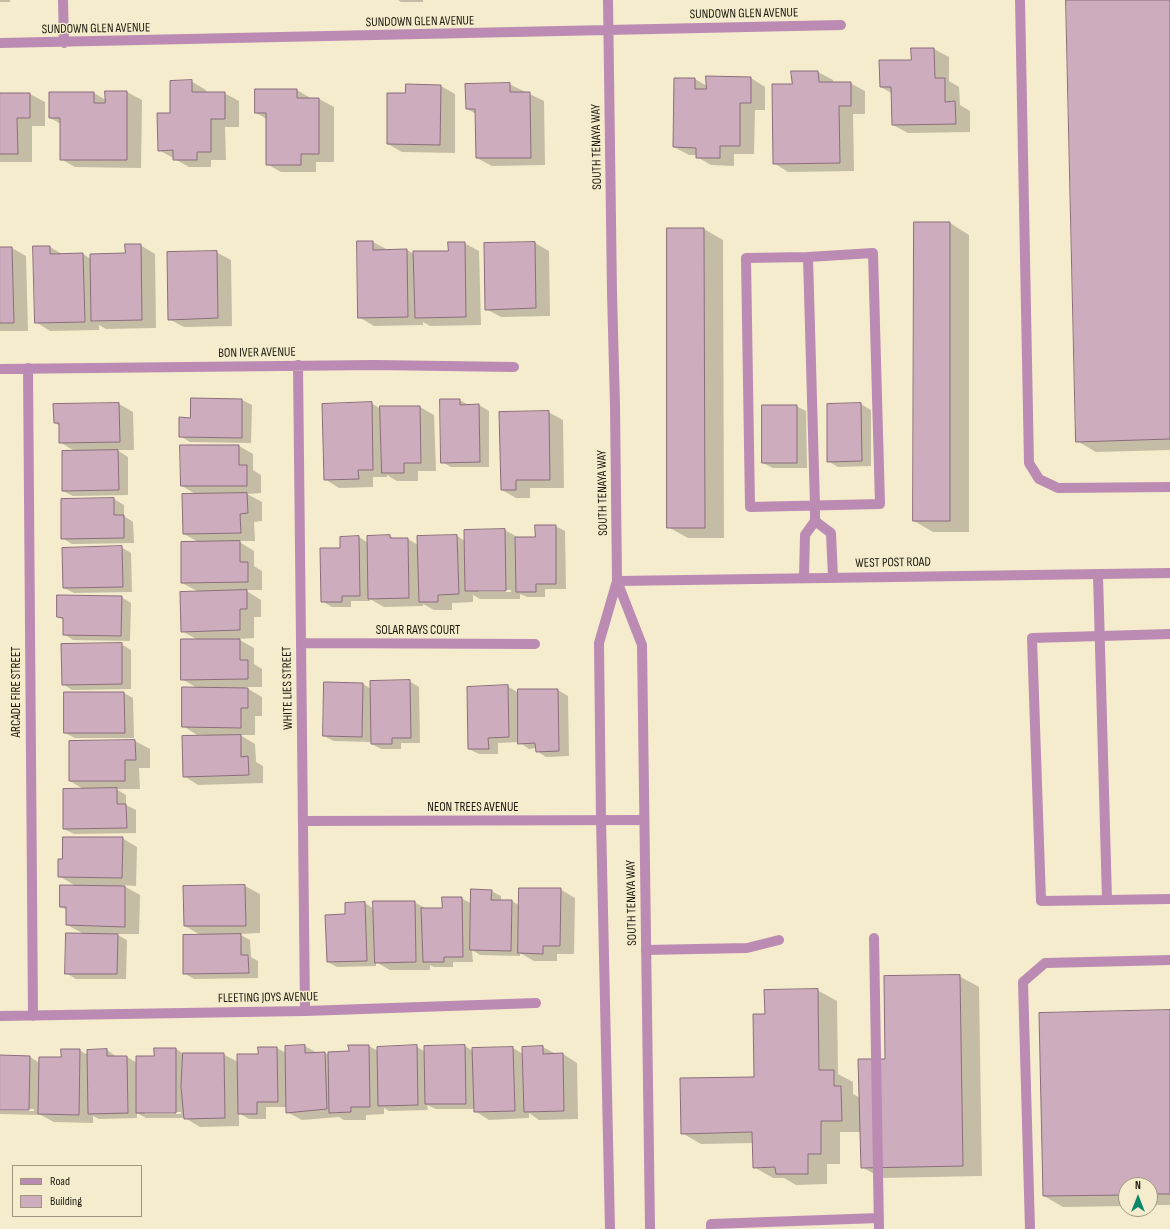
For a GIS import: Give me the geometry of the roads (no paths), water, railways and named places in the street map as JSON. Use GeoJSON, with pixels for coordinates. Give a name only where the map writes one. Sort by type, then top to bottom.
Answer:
{"type":"FeatureCollection","features":[{"type":"Feature","properties":{"kind":"street"},"geometry":{"type":"LineString","coordinates":[[63,0],[64,43]]}},
{"type":"Feature","properties":{"kind":"street","name":"SOUTH TENAYA WAY"},"geometry":{"type":"LineString","coordinates":[[608,0],[617,581],[599,643],[600,820],[610,1229]]}},
{"type":"Feature","properties":{"kind":"street"},"geometry":{"type":"LineString","coordinates":[[1020,0],[1029,463],[1038,479],[1058,488],[1170,487]]}},
{"type":"Feature","properties":{"kind":"street","name":"SUNDOWN GLEN AVENUE"},"geometry":{"type":"LineString","coordinates":[[0,43],[64,43],[841,25]]}},
{"type":"Feature","properties":{"kind":"street"},"geometry":{"type":"LineString","coordinates":[[873,253],[880,504],[750,507],[746,258],[808,257],[873,253]]}},
{"type":"Feature","properties":{"kind":"street"},"geometry":{"type":"LineString","coordinates":[[804,577],[805,535],[815,521],[808,257]]}},
{"type":"Feature","properties":{"kind":"street","name":"BON IVER AVENUE"},"geometry":{"type":"LineString","coordinates":[[0,369],[298,365],[514,367]]}},
{"type":"Feature","properties":{"kind":"street","name":"WHITE LIES STREET"},"geometry":{"type":"LineString","coordinates":[[298,365],[304,1011]]}},
{"type":"Feature","properties":{"kind":"street","name":"ARCADE FIRE STREET"},"geometry":{"type":"LineString","coordinates":[[28,368],[33,1016]]}},
{"type":"Feature","properties":{"kind":"street"},"geometry":{"type":"LineString","coordinates":[[815,521],[831,533],[833,577]]}},
{"type":"Feature","properties":{"kind":"street","name":"WEST POST ROAD"},"geometry":{"type":"LineString","coordinates":[[617,581],[804,577],[1098,575],[1170,573]]}},
{"type":"Feature","properties":{"kind":"street"},"geometry":{"type":"LineString","coordinates":[[1098,575],[1107,900]]}},
{"type":"Feature","properties":{"kind":"street","name":"SOUTH TENAYA WAY"},"geometry":{"type":"LineString","coordinates":[[617,581],[642,645],[650,1229]]}},
{"type":"Feature","properties":{"kind":"street"},"geometry":{"type":"LineString","coordinates":[[1170,634],[1032,638],[1041,901],[1170,899]]}},
{"type":"Feature","properties":{"kind":"street","name":"SOLAR RAYS COURT"},"geometry":{"type":"LineString","coordinates":[[301,643],[535,644]]}},
{"type":"Feature","properties":{"kind":"street","name":"NEON TREES AVENUE"},"geometry":{"type":"LineString","coordinates":[[303,821],[644,820]]}},
{"type":"Feature","properties":{"kind":"street"},"geometry":{"type":"LineString","coordinates":[[874,938],[879,1229]]}},
{"type":"Feature","properties":{"kind":"street"},"geometry":{"type":"LineString","coordinates":[[646,950],[747,948],[779,940]]}},
{"type":"Feature","properties":{"kind":"street"},"geometry":{"type":"LineString","coordinates":[[1030,1229],[1023,982],[1045,963],[1170,960]]}},
{"type":"Feature","properties":{"kind":"street","name":"FLEETING JOYS AVENUE"},"geometry":{"type":"LineString","coordinates":[[0,1016],[304,1011],[536,1003]]}},
{"type":"Feature","properties":{"kind":"street"},"geometry":{"type":"LineString","coordinates":[[711,1229],[711,1224],[879,1218]]}}]}
